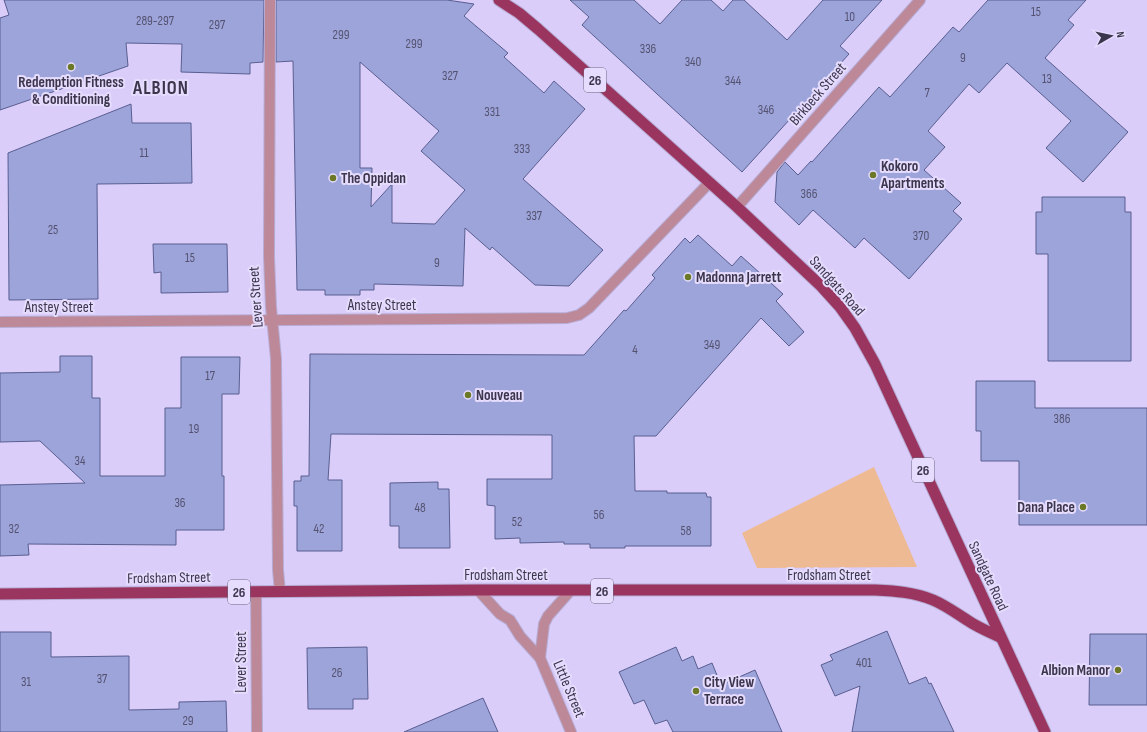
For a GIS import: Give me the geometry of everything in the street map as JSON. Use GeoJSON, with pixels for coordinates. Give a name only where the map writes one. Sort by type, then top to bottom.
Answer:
{"type":"FeatureCollection","features":[{"type":"Feature","properties":{"kind":"highway","name":"Sandgate Road"},"geometry":{"type":"LineString","coordinates":[[500,0],[538,29],[737,207],[821,286],[840,307],[855,328],[875,364],[1045,732]]}},
{"type":"Feature","properties":{"kind":"highway","name":"Frodsham Street"},"geometry":{"type":"LineString","coordinates":[[0,594],[478,590],[875,590],[914,594],[933,600],[950,608],[968,621],[1000,637]]}},
{"type":"Feature","properties":{"kind":"street","name":"Lever Street"},"geometry":{"type":"LineString","coordinates":[[270,0],[269,257],[271,307],[276,359],[278,570],[280,592]]}},
{"type":"Feature","properties":{"kind":"street","name":"Birkbeck Street"},"geometry":{"type":"LineString","coordinates":[[737,207],[920,0]]}},
{"type":"Feature","properties":{"kind":"street","name":"Anstey Street"},"geometry":{"type":"LineString","coordinates":[[0,322],[567,318],[579,315],[590,308],[709,183]]}},
{"type":"Feature","properties":{"kind":"street","name":"Little Street"},"geometry":{"type":"LineString","coordinates":[[478,590],[500,614],[510,620],[520,636],[540,658],[571,732]]}},
{"type":"Feature","properties":{"kind":"street","name":"Little Street"},"geometry":{"type":"LineString","coordinates":[[540,658],[544,624],[548,616],[571,590]]}},
{"type":"Feature","properties":{"kind":"street","name":"Lever Street"},"geometry":{"type":"LineString","coordinates":[[256,592],[257,732]]}},
{"type":"Feature","properties":{"kind":"shaded area"},"geometry":{"type":"Polygon","coordinates":[[[874,467],[917,567],[757,568],[742,533],[874,467]]]}},
{"type":"Feature","properties":{"kind":"building"},"geometry":{"type":"Polygon","coordinates":[[[4,0],[264,0],[263,62],[250,63],[250,74],[181,72],[182,44],[126,43],[128,66],[0,110],[0,18],[9,15],[4,0]]]}},
{"type":"Feature","properties":{"kind":"building"},"geometry":{"type":"Polygon","coordinates":[[[276,0],[447,0],[474,4],[464,16],[508,53],[504,57],[544,93],[554,81],[585,109],[523,179],[603,250],[569,286],[535,285],[492,247],[490,250],[465,228],[463,286],[374,284],[374,290],[360,290],[360,295],[325,295],[325,290],[297,290],[293,61],[276,62],[276,0]],[[360,62],[360,168],[372,168],[371,207],[392,184],[392,223],[435,224],[465,190],[421,151],[439,131],[360,62]]]}},
{"type":"Feature","properties":{"kind":"building"},"geometry":{"type":"Polygon","coordinates":[[[570,0],[634,0],[660,24],[682,0],[711,0],[723,11],[733,0],[744,0],[787,40],[823,0],[882,0],[840,46],[849,54],[742,172],[582,25],[589,17],[570,0]]]}},
{"type":"Feature","properties":{"kind":"building"},"geometry":{"type":"Polygon","coordinates":[[[988,0],[1086,0],[1068,20],[1074,25],[1045,58],[1128,132],[1083,182],[1046,148],[1071,121],[1007,63],[979,93],[969,84],[928,131],[945,147],[924,170],[961,203],[953,211],[962,219],[909,279],[864,238],[855,248],[813,210],[799,225],[775,202],[777,172],[785,162],[798,175],[811,161],[812,162],[879,87],[890,97],[953,27],[959,32],[988,0]]]}},
{"type":"Feature","properties":{"kind":"building"},"geometry":{"type":"Polygon","coordinates":[[[131,104],[132,123],[191,123],[192,183],[97,184],[98,299],[9,300],[8,153],[131,104]]]}},
{"type":"Feature","properties":{"kind":"building"},"geometry":{"type":"Polygon","coordinates":[[[1042,197],[1125,197],[1125,212],[1131,212],[1131,361],[1048,361],[1048,254],[1036,254],[1036,212],[1042,212],[1042,197]]]}},
{"type":"Feature","properties":{"kind":"building"},"geometry":{"type":"Polygon","coordinates":[[[698,235],[732,266],[741,256],[783,294],[776,301],[804,332],[789,346],[761,318],[656,436],[634,436],[635,491],[706,493],[707,497],[711,497],[711,546],[625,546],[625,548],[590,548],[590,544],[564,544],[564,542],[520,543],[520,538],[495,539],[495,506],[487,505],[487,479],[552,479],[552,435],[331,434],[328,480],[342,480],[342,551],[297,551],[297,506],[294,506],[294,481],[301,481],[301,476],[309,476],[310,354],[584,355],[655,278],[652,275],[685,238],[690,243],[698,235]]]}},
{"type":"Feature","properties":{"kind":"building"},"geometry":{"type":"Polygon","coordinates":[[[153,244],[227,244],[228,292],[161,293],[161,272],[154,273],[153,244]]]}},
{"type":"Feature","properties":{"kind":"building"},"geometry":{"type":"Polygon","coordinates":[[[60,356],[92,356],[92,398],[100,398],[100,476],[165,476],[165,408],[181,408],[181,357],[240,357],[239,394],[222,394],[222,476],[224,476],[224,530],[176,530],[176,545],[28,544],[29,555],[0,556],[0,485],[85,483],[40,441],[0,442],[0,373],[60,372],[60,356]]]}},
{"type":"Feature","properties":{"kind":"building"},"geometry":{"type":"Polygon","coordinates":[[[976,381],[1035,381],[1035,408],[1147,408],[1147,525],[1019,525],[1019,461],[981,461],[981,431],[976,431],[976,381]]]}},
{"type":"Feature","properties":{"kind":"building"},"geometry":{"type":"Polygon","coordinates":[[[438,482],[438,489],[449,489],[450,548],[399,548],[399,526],[390,526],[390,483],[438,482]]]}},
{"type":"Feature","properties":{"kind":"building"},"geometry":{"type":"Polygon","coordinates":[[[887,631],[909,684],[926,677],[929,684],[931,683],[954,732],[852,732],[860,686],[835,696],[821,665],[833,660],[830,655],[887,631]]]}},
{"type":"Feature","properties":{"kind":"building"},"geometry":{"type":"Polygon","coordinates":[[[0,632],[51,632],[51,657],[129,656],[129,710],[179,709],[179,702],[226,701],[227,732],[0,732],[0,632]]]}},
{"type":"Feature","properties":{"kind":"building","name":"Albion Manor"},"geometry":{"type":"Polygon","coordinates":[[[1090,634],[1147,634],[1147,705],[1089,705],[1090,634]]]}},
{"type":"Feature","properties":{"kind":"building"},"geometry":{"type":"Polygon","coordinates":[[[367,647],[368,699],[353,699],[353,709],[308,709],[307,648],[367,647]]]}},
{"type":"Feature","properties":{"kind":"building","name":"City View Terrace"},"geometry":{"type":"Polygon","coordinates":[[[676,647],[682,661],[693,656],[698,669],[712,663],[721,685],[755,670],[782,732],[673,732],[667,720],[655,724],[644,700],[634,704],[619,672],[676,647]]]}},
{"type":"Feature","properties":{"kind":"building"},"geometry":{"type":"Polygon","coordinates":[[[483,698],[498,732],[404,732],[483,698]]]}},
{"type":"Feature","properties":{"kind":"place","name":"Redemption Fitness & Conditioning"},"geometry":{"type":"Point","coordinates":[71,67]}},
{"type":"Feature","properties":{"kind":"place","name":"Kokoro Apartments"},"geometry":{"type":"Point","coordinates":[873,175]}},
{"type":"Feature","properties":{"kind":"place","name":"The Oppidan"},"geometry":{"type":"Point","coordinates":[333,178]}},
{"type":"Feature","properties":{"kind":"place","name":"Madonna Jarrett"},"geometry":{"type":"Point","coordinates":[688,277]}},
{"type":"Feature","properties":{"kind":"place","name":"Nouveau"},"geometry":{"type":"Point","coordinates":[468,395]}},
{"type":"Feature","properties":{"kind":"place","name":"Dana Place"},"geometry":{"type":"Point","coordinates":[1083,507]}},
{"type":"Feature","properties":{"kind":"place","name":"Albion Manor"},"geometry":{"type":"Point","coordinates":[1118,670]}},
{"type":"Feature","properties":{"kind":"place","name":"City View Terrace"},"geometry":{"type":"Point","coordinates":[696,691]}},
{"type":"Feature","properties":{"kind":"district","name":"ALBION"},"geometry":{"type":"Point","coordinates":[161,88]}}]}
